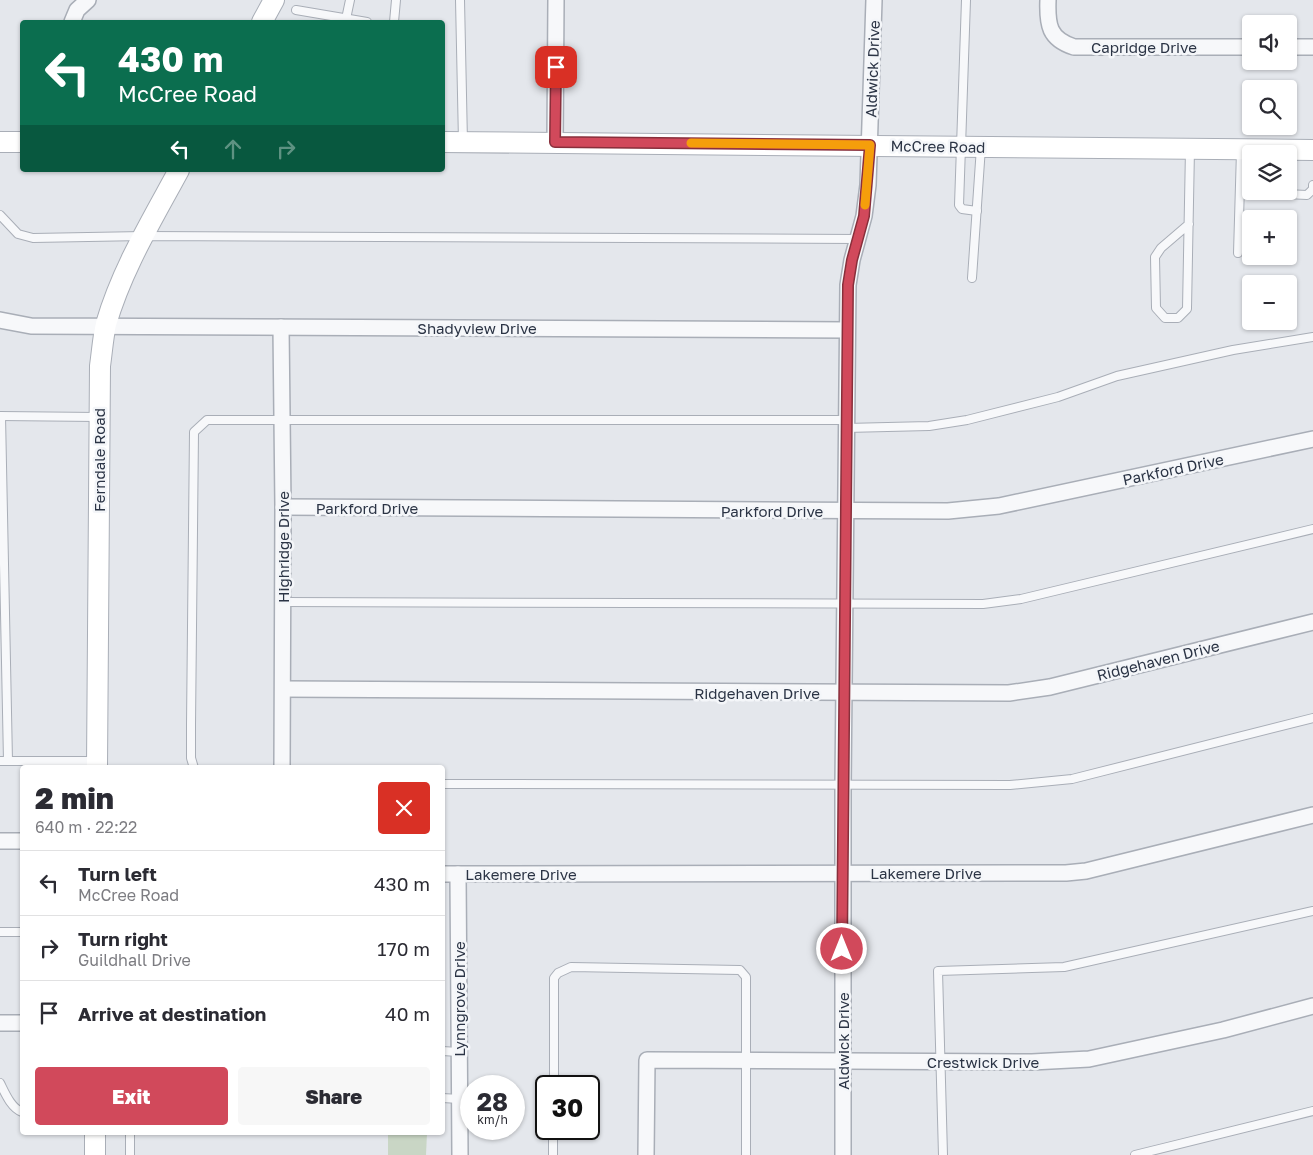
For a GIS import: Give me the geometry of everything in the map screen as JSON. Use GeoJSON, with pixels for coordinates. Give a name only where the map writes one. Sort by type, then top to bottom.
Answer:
{"type":"FeatureCollection","features":[{"type":"Feature","properties":{"kind":"street"},"geometry":{"type":"LineString","coordinates":[[73,20],[77,10],[88,0]]}},
{"type":"Feature","properties":{"kind":"street"},"geometry":{"type":"LineString","coordinates":[[263,20],[274,0]]}},
{"type":"Feature","properties":{"kind":"street"},"geometry":{"type":"LineString","coordinates":[[555,142],[556,0]]}},
{"type":"Feature","properties":{"kind":"street","name":"Aldwick Drive"},"geometry":{"type":"LineString","coordinates":[[842,1155],[842,786],[848,285],[868,185],[874,0]]}},
{"type":"Feature","properties":{"kind":"street","name":"Capridge Drive"},"geometry":{"type":"LineString","coordinates":[[1048,0],[1049,23],[1052,34],[1061,43],[1074,47],[1242,47]]}},
{"type":"Feature","properties":{"kind":"street"},"geometry":{"type":"LineString","coordinates":[[1297,47],[1313,47]]}},
{"type":"Feature","properties":{"kind":"street"},"geometry":{"type":"LineString","coordinates":[[0,142],[20,142]]}},
{"type":"Feature","properties":{"kind":"street","name":"McCree Road"},"geometry":{"type":"LineString","coordinates":[[445,142],[1313,150]]}},
{"type":"Feature","properties":{"kind":"street","name":"Ferndale Road"},"geometry":{"type":"LineString","coordinates":[[97,764],[100,366],[106,326],[118,288],[143,236],[178,172]]}},
{"type":"Feature","properties":{"kind":"street","name":"Shadyview Drive"},"geometry":{"type":"LineString","coordinates":[[0,320],[32,326],[848,330]]}},
{"type":"Feature","properties":{"kind":"street","name":"Highridge Drive"},"geometry":{"type":"LineString","coordinates":[[282,327],[282,765]]}},
{"type":"Feature","properties":{"kind":"street","name":"Parkford Drive"},"geometry":{"type":"LineString","coordinates":[[283,507],[846,512],[948,511],[999,506],[1313,439]]}},
{"type":"Feature","properties":{"kind":"street","name":"Ridgehaven Drive"},"geometry":{"type":"LineString","coordinates":[[283,689],[844,694],[1009,693],[1050,687],[1313,622]]}},
{"type":"Feature","properties":{"kind":"street","name":"Lakemere Drive"},"geometry":{"type":"LineString","coordinates":[[445,874],[1066,873],[1086,870],[1313,815]]}},
{"type":"Feature","properties":{"kind":"street"},"geometry":{"type":"LineString","coordinates":[[0,841],[20,841]]}},
{"type":"Feature","properties":{"kind":"street","name":"Lynngrove Drive"},"geometry":{"type":"LineString","coordinates":[[458,874],[460,1098]]}},
{"type":"Feature","properties":{"kind":"street","name":"Crestwick Drive"},"geometry":{"type":"LineString","coordinates":[[646,1155],[647,1060],[940,1062],[1089,1059],[1223,1030],[1313,1006]]}},
{"type":"Feature","properties":{"kind":"street"},"geometry":{"type":"LineString","coordinates":[[0,1023],[20,1023]]}},
{"type":"Feature","properties":{"kind":"street"},"geometry":{"type":"LineString","coordinates":[[96,1135],[96,1155]]}},
{"type":"Feature","properties":{"kind":"street","name":"Lynngrove Drive"},"geometry":{"type":"LineString","coordinates":[[460,1140],[460,1155]]}},
{"type":"Feature","properties":{"kind":"lane"},"geometry":{"type":"LineString","coordinates":[[346,19],[350,0]]}},
{"type":"Feature","properties":{"kind":"lane"},"geometry":{"type":"LineString","coordinates":[[394,20],[396,0]]}},
{"type":"Feature","properties":{"kind":"lane"},"geometry":{"type":"LineString","coordinates":[[460,0],[462,142]]}},
{"type":"Feature","properties":{"kind":"lane"},"geometry":{"type":"LineString","coordinates":[[966,0],[972,147],[977,210],[972,278]]}},
{"type":"Feature","properties":{"kind":"lane"},"geometry":{"type":"LineString","coordinates":[[296,10],[353,20]]}},
{"type":"Feature","properties":{"kind":"lane"},"geometry":{"type":"LineString","coordinates":[[972,147],[959,205],[962,209],[977,210]]}},
{"type":"Feature","properties":{"kind":"lane"},"geometry":{"type":"LineString","coordinates":[[1189,224],[1161,248],[1155,257],[1156,308],[1165,318],[1178,318],[1187,309],[1189,224],[1190,149]]}},
{"type":"Feature","properties":{"kind":"lane"},"geometry":{"type":"LineString","coordinates":[[1238,254],[1241,149]]}},
{"type":"Feature","properties":{"kind":"lane"},"geometry":{"type":"LineString","coordinates":[[1313,184],[1313,197]]}},
{"type":"Feature","properties":{"kind":"lane"},"geometry":{"type":"LineString","coordinates":[[1240,192],[1307,195],[1313,189]]}},
{"type":"Feature","properties":{"kind":"lane"},"geometry":{"type":"LineString","coordinates":[[0,215],[18,234],[33,238],[143,236],[858,239]]}},
{"type":"Feature","properties":{"kind":"lane"},"geometry":{"type":"LineString","coordinates":[[193,765],[191,724],[194,432],[207,420],[282,419],[929,426],[967,420],[1058,397],[1117,376],[1233,350],[1313,336]]}},
{"type":"Feature","properties":{"kind":"lane"},"geometry":{"type":"LineString","coordinates":[[97,764],[4,761],[1,416],[100,417]]}},
{"type":"Feature","properties":{"kind":"lane"},"geometry":{"type":"LineString","coordinates":[[283,602],[983,604],[1022,599],[1313,529]]}},
{"type":"Feature","properties":{"kind":"lane"},"geometry":{"type":"LineString","coordinates":[[445,784],[1010,786],[1072,778],[1313,718]]}},
{"type":"Feature","properties":{"kind":"lane"},"geometry":{"type":"LineString","coordinates":[[942,1155],[938,971],[1064,966],[1313,911]]}},
{"type":"Feature","properties":{"kind":"lane"},"geometry":{"type":"LineString","coordinates":[[0,932],[20,932]]}},
{"type":"Feature","properties":{"kind":"lane"},"geometry":{"type":"LineString","coordinates":[[554,1075],[554,978],[558,973],[571,967],[740,970],[746,977],[746,1155]]}},
{"type":"Feature","properties":{"kind":"lane"},"geometry":{"type":"LineString","coordinates":[[445,1051],[459,1052]]}},
{"type":"Feature","properties":{"kind":"lane"},"geometry":{"type":"LineString","coordinates":[[0,1082],[8,1099],[20,1111]]}},
{"type":"Feature","properties":{"kind":"lane"},"geometry":{"type":"LineString","coordinates":[[445,1098],[460,1098]]}},
{"type":"Feature","properties":{"kind":"lane"},"geometry":{"type":"LineString","coordinates":[[1135,1155],[1313,1111]]}},
{"type":"Feature","properties":{"kind":"lane"},"geometry":{"type":"LineString","coordinates":[[130,1135],[130,1155]]}},
{"type":"Feature","properties":{"kind":"lane"},"geometry":{"type":"LineString","coordinates":[[553,1140],[553,1155]]}},
{"type":"Feature","properties":{"kind":"green space"},"geometry":{"type":"Polygon","coordinates":[[[388,1135],[427,1135],[426,1155],[388,1155],[388,1135]]]}},
{"type":"Feature","properties":{"kind":"slow traffic"},"geometry":{"type":"LineString","coordinates":[[691,143],[870,145],[865,205]]}},
{"type":"Feature","properties":{"kind":"route"},"geometry":{"type":"LineString","coordinates":[[556,67],[555,142],[870,145],[864,216],[852,260],[848,285],[842,949]]}}]}
